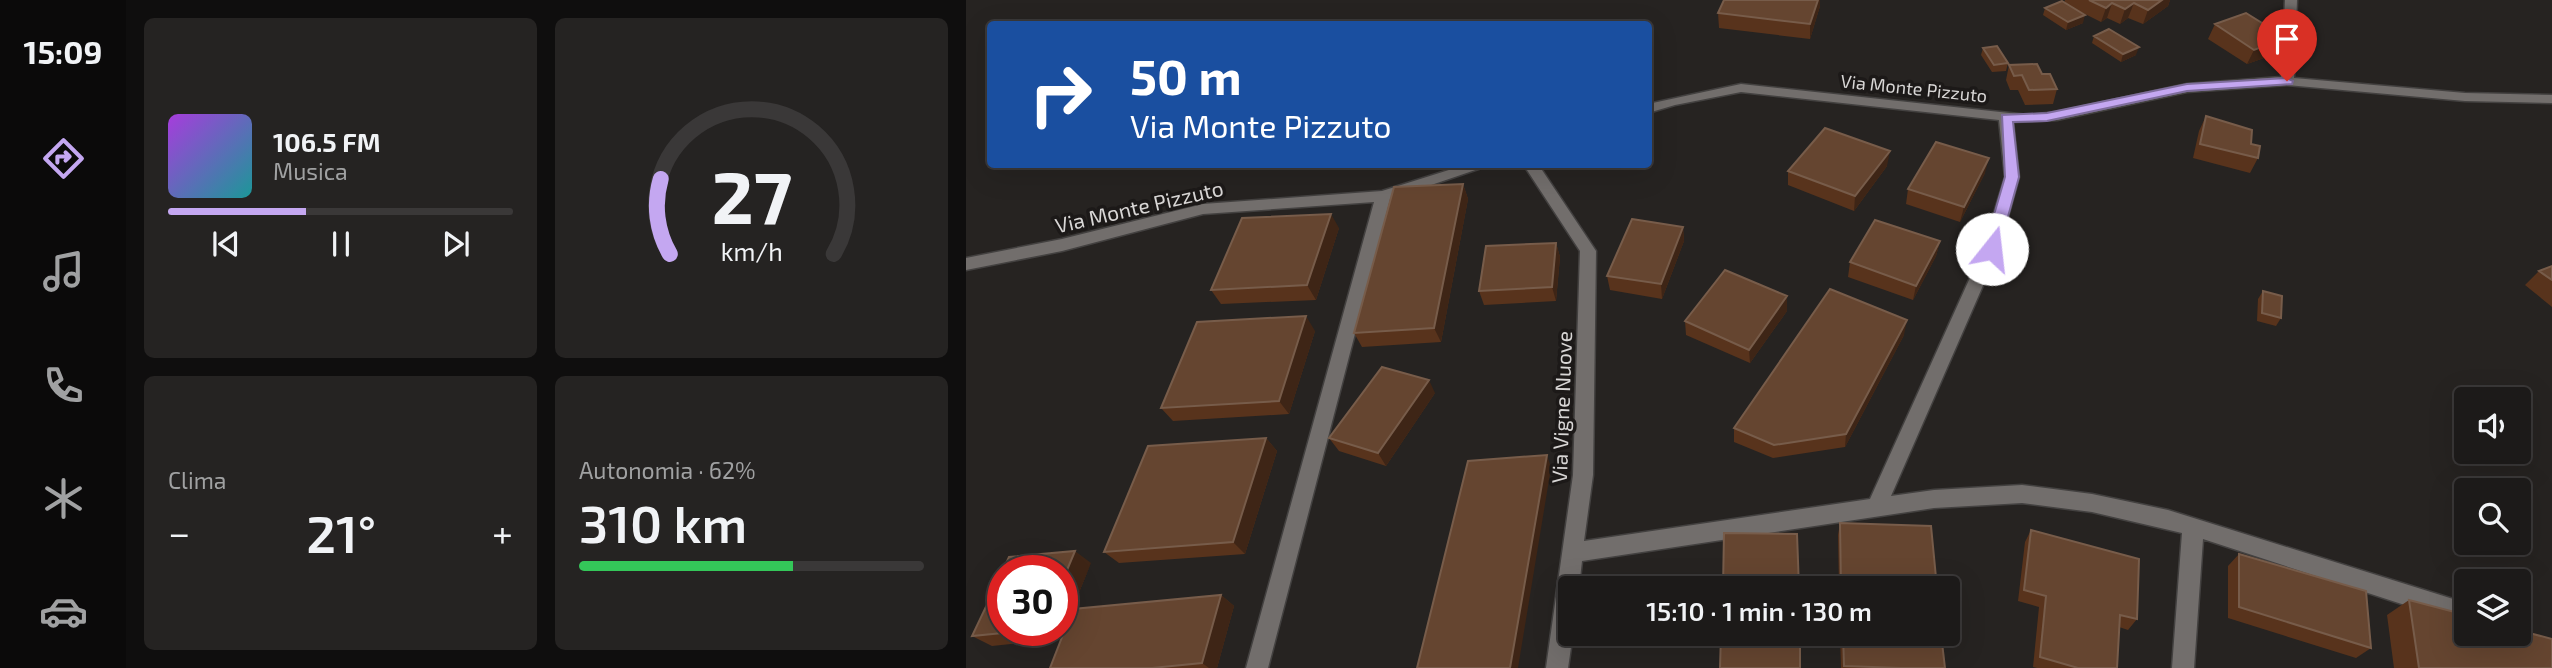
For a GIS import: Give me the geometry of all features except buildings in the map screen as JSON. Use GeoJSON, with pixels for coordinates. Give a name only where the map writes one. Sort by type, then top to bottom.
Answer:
{"type":"FeatureCollection","features":[{"type":"Feature","properties":{"kind":"street"},"geometry":{"type":"LineString","coordinates":[[2287,81],[2291,0]]}},
{"type":"Feature","properties":{"kind":"street","name":"Via Monte Pizzuto"},"geometry":{"type":"LineString","coordinates":[[1652,108],[1672,101],[1741,88],[2006,118],[2047,117],[2187,88],[2287,81],[2465,97],[2552,99]]}},
{"type":"Feature","properties":{"kind":"street"},"geometry":{"type":"LineString","coordinates":[[1876,508],[1992,249],[2012,177],[2006,118]]}},
{"type":"Feature","properties":{"kind":"street","name":"Via Monte Pizzuto"},"geometry":{"type":"LineString","coordinates":[[966,264],[1062,245],[1203,209],[1383,196],[1473,168]]}},
{"type":"Feature","properties":{"kind":"street","name":"Via Vigne Nuove"},"geometry":{"type":"LineString","coordinates":[[1533,168],[1588,250],[1583,475],[1557,668]]}},
{"type":"Feature","properties":{"kind":"street"},"geometry":{"type":"LineString","coordinates":[[1257,668],[1383,196]]}},
{"type":"Feature","properties":{"kind":"street"},"geometry":{"type":"LineString","coordinates":[[1573,553],[1955,497],[2022,494],[2092,503],[2193,527],[2454,610]]}},
{"type":"Feature","properties":{"kind":"street"},"geometry":{"type":"LineString","coordinates":[[2183,668],[2193,527]]}},
{"type":"Feature","properties":{"kind":"route"},"geometry":{"type":"LineString","coordinates":[[1992,249],[2012,177],[2006,118],[2047,117],[2187,88],[2287,81]]}}]}
